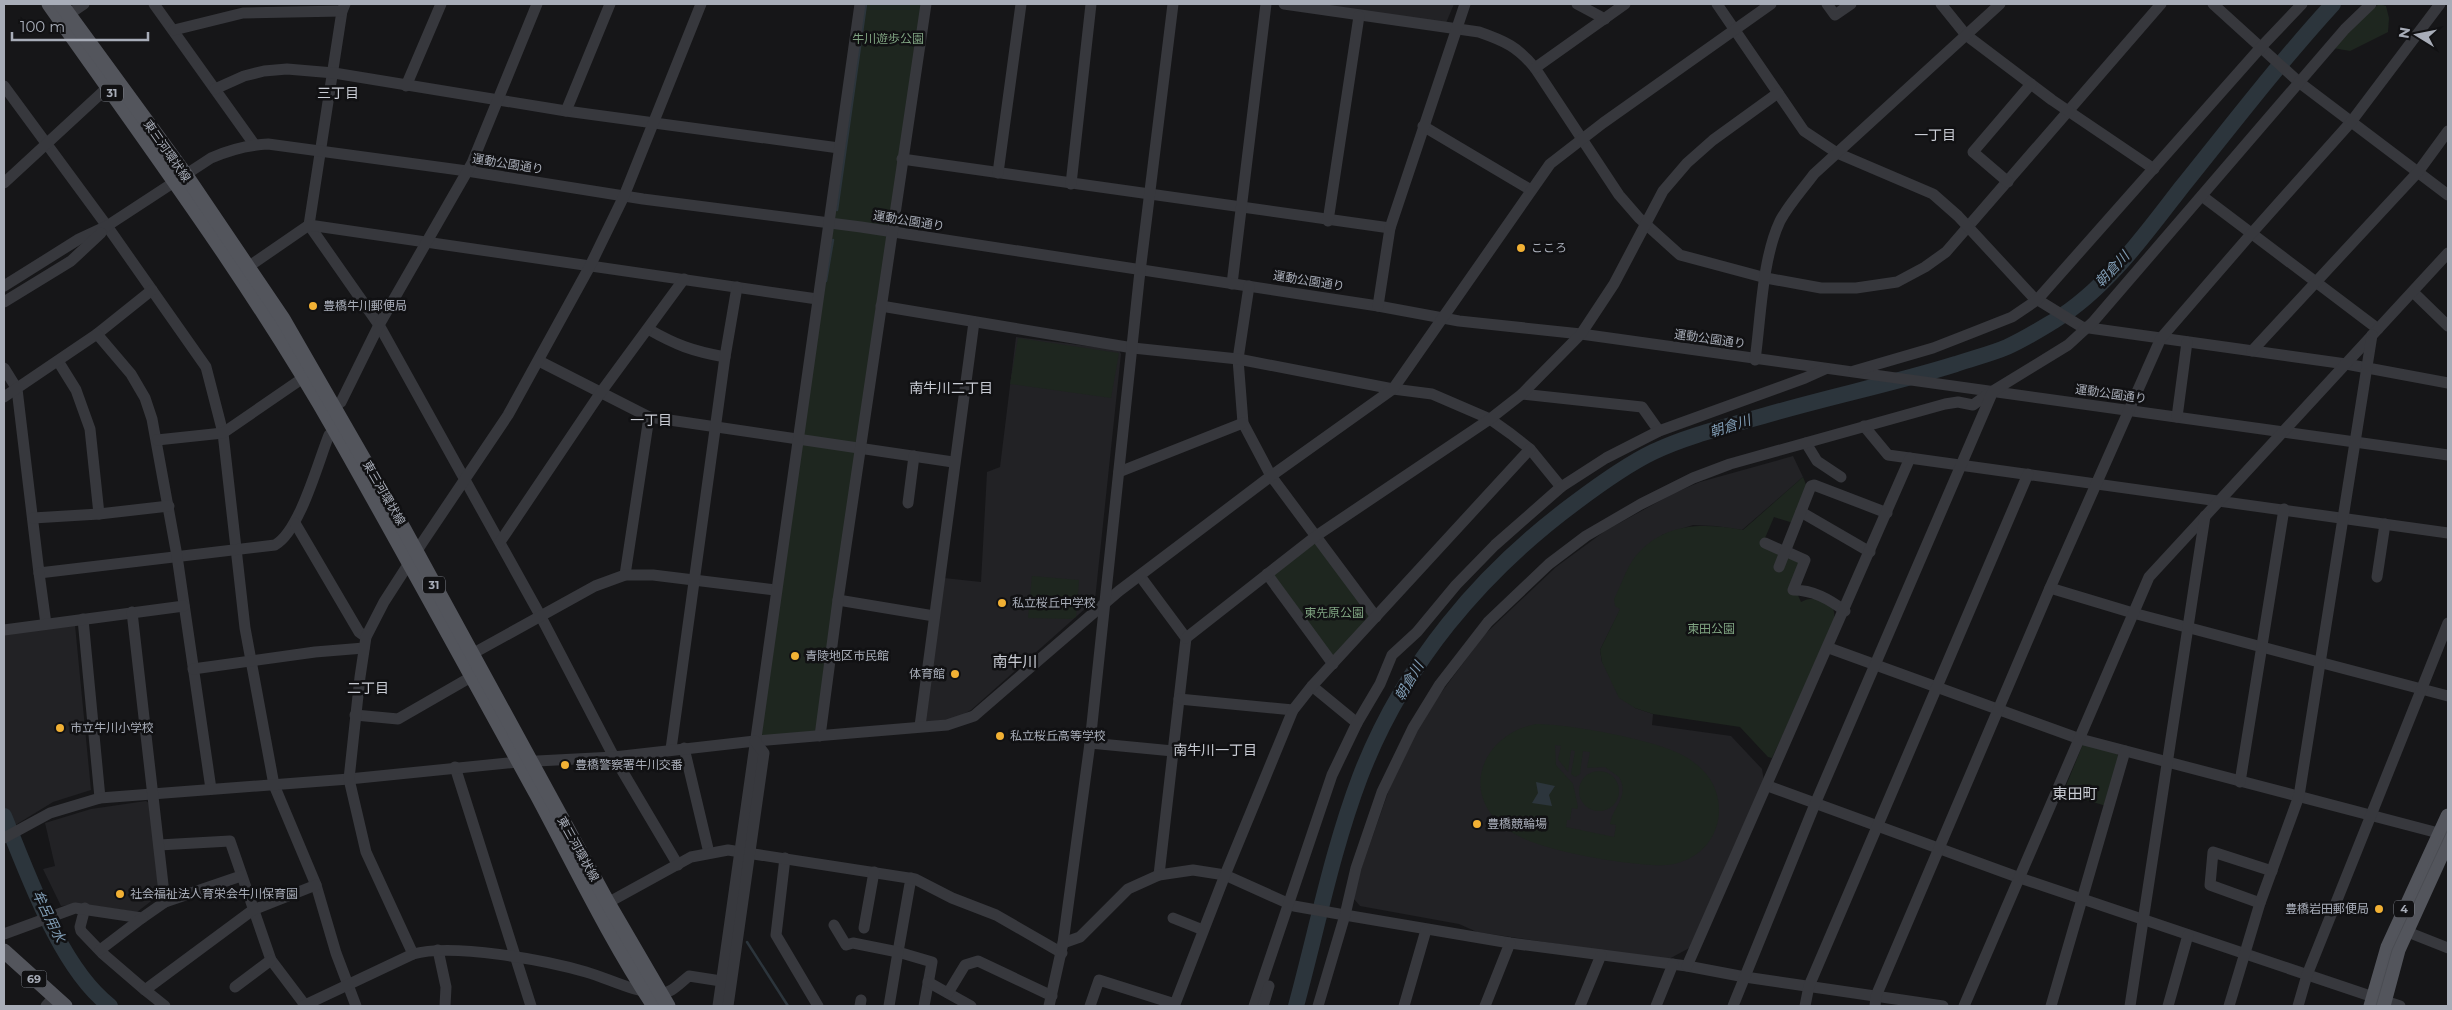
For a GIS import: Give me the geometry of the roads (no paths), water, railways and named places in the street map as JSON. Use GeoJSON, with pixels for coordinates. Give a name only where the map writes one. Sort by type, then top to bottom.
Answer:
{"type":"FeatureCollection","features":[{"type":"Feature","properties":{"kind":"main road","name":"東三河環状線"},"geometry":{"type":"LineString","coordinates":[[49,4],[64,13],[180,178],[274,328],[472,654],[525,761],[603,906],[657,1000]]}},
{"type":"Feature","properties":{"kind":"main road","name":"東三河環状線"},"geometry":{"type":"LineString","coordinates":[[64,13],[108,87],[248,267],[283,319],[334,407],[413,557],[471,677],[525,761]]}},
{"type":"Feature","properties":{"kind":"main road","name":"4"},"geometry":{"type":"LineString","coordinates":[[2378,1002],[2388,947],[2401,929],[2446,836],[2448,816]]}},
{"type":"Feature","properties":{"kind":"main road","name":"東三河環状線"},"geometry":{"type":"LineString","coordinates":[[603,906],[644,990],[668,1006]]}},
{"type":"Feature","properties":{"kind":"main road","name":"69"},"geometry":{"type":"LineString","coordinates":[[4,951],[55,1003]]}},
{"type":"Feature","properties":{"kind":"street"},"geometry":{"type":"LineString","coordinates":[[64,13],[84,4]]}},
{"type":"Feature","properties":{"kind":"street"},"geometry":{"type":"LineString","coordinates":[[154,4],[254,144]]}},
{"type":"Feature","properties":{"kind":"street"},"geometry":{"type":"LineString","coordinates":[[406,86],[441,4]]}},
{"type":"Feature","properties":{"kind":"street"},"geometry":{"type":"LineString","coordinates":[[334,407],[341,402],[379,325],[467,171],[537,4]]}},
{"type":"Feature","properties":{"kind":"street"},"geometry":{"type":"LineString","coordinates":[[566,111],[610,4]]}},
{"type":"Feature","properties":{"kind":"street"},"geometry":{"type":"LineString","coordinates":[[728,1006],[746,852],[755,741],[860,4]]}},
{"type":"Feature","properties":{"kind":"street"},"geometry":{"type":"LineString","coordinates":[[820,736],[838,600],[926,4]]}},
{"type":"Feature","properties":{"kind":"street"},"geometry":{"type":"LineString","coordinates":[[998,173],[1021,4]]}},
{"type":"Feature","properties":{"kind":"street"},"geometry":{"type":"LineString","coordinates":[[1071,184],[1091,4]]}},
{"type":"Feature","properties":{"kind":"street"},"geometry":{"type":"LineString","coordinates":[[948,993],[965,965],[978,961],[1051,1001],[1063,948],[1090,743],[1150,195],[1174,4]]}},
{"type":"Feature","properties":{"kind":"street"},"geometry":{"type":"LineString","coordinates":[[1232,284],[1266,4]]}},
{"type":"Feature","properties":{"kind":"street"},"geometry":{"type":"LineString","coordinates":[[1284,4],[1479,32],[1501,40],[1521,51],[1535,68],[1619,195],[1646,224],[1680,255],[1766,278],[1820,288],[1856,288],[1897,282],[1946,252],[2161,4]]}},
{"type":"Feature","properties":{"kind":"street"},"geometry":{"type":"LineString","coordinates":[[1378,306],[1390,228],[1455,29],[1465,4]]}},
{"type":"Feature","properties":{"kind":"street"},"geometry":{"type":"LineString","coordinates":[[1577,4],[1605,19]]}},
{"type":"Feature","properties":{"kind":"street"},"geometry":{"type":"LineString","coordinates":[[1535,68],[1625,4]]}},
{"type":"Feature","properties":{"kind":"street"},"geometry":{"type":"LineString","coordinates":[[1717,4],[1804,131],[1837,154],[1933,194],[2040,301],[2085,328],[2346,364],[2448,383]]}},
{"type":"Feature","properties":{"kind":"street"},"geometry":{"type":"LineString","coordinates":[[4,838],[50,812],[100,798],[349,779],[525,761],[614,757],[755,741],[948,725],[974,716],[1140,576],[1271,476],[1393,389],[1550,164],[1771,4]]}},
{"type":"Feature","properties":{"kind":"street"},"geometry":{"type":"LineString","coordinates":[[1827,4],[1835,15],[1851,4]]}},
{"type":"Feature","properties":{"kind":"street"},"geometry":{"type":"LineString","coordinates":[[1941,4],[1966,35],[2069,112],[2154,170]]}},
{"type":"Feature","properties":{"kind":"street"},"geometry":{"type":"LineString","coordinates":[[1755,360],[1766,278],[1772,248],[1781,220],[1814,174],[2000,4]]}},
{"type":"Feature","properties":{"kind":"street"},"geometry":{"type":"LineString","coordinates":[[2214,4],[2298,81],[2448,195]]}},
{"type":"Feature","properties":{"kind":"street"},"geometry":{"type":"LineString","coordinates":[[1850,372],[1933,348],[2012,317],[2040,301],[2302,4]]}},
{"type":"Feature","properties":{"kind":"street"},"geometry":{"type":"LineString","coordinates":[[1318,1006],[1356,868],[1373,814],[1392,769],[1413,728],[1440,684],[1488,622],[1549,564],[1586,536],[1641,504],[1693,478],[1730,464],[1945,404],[1958,402],[1973,405],[2046,360],[2085,328],[2202,196],[2298,81],[2345,29],[2371,4]]}},
{"type":"Feature","properties":{"kind":"street"},"geometry":{"type":"LineString","coordinates":[[1875,1001],[2050,588],[2161,338],[2351,122],[2438,4],[2448,13]]}},
{"type":"Feature","properties":{"kind":"street"},"geometry":{"type":"LineString","coordinates":[[412,954],[366,852],[349,779],[365,642],[384,602],[508,415],[590,266],[624,196],[699,5]]}},
{"type":"Feature","properties":{"kind":"street"},"geometry":{"type":"LineString","coordinates":[[174,30],[245,8],[344,8],[309,225],[379,325],[540,615],[614,757],[678,865]]}},
{"type":"Feature","properties":{"kind":"street"},"geometry":{"type":"LineString","coordinates":[[1328,221],[1359,16]]}},
{"type":"Feature","properties":{"kind":"street"},"geometry":{"type":"LineString","coordinates":[[215,89],[244,76],[264,71],[287,69],[334,73],[496,101],[839,148]]}},
{"type":"Feature","properties":{"kind":"street"},"geometry":{"type":"LineString","coordinates":[[2008,182],[1973,152],[2031,84]]}},
{"type":"Feature","properties":{"kind":"street"},"geometry":{"type":"LineString","coordinates":[[4,86],[107,226],[206,367],[223,433],[250,660],[274,785],[316,885],[356,1006]]}},
{"type":"Feature","properties":{"kind":"street"},"geometry":{"type":"LineString","coordinates":[[4,183],[108,87]]}},
{"type":"Feature","properties":{"kind":"street"},"geometry":{"type":"LineString","coordinates":[[1186,638],[1316,536],[1490,419],[1522,394],[1581,334],[1614,284],[1663,191],[1687,163],[1713,140],[1778,93]]}},
{"type":"Feature","properties":{"kind":"street"},"geometry":{"type":"LineString","coordinates":[[1423,126],[1531,190]]}},
{"type":"Feature","properties":{"kind":"street"},"geometry":{"type":"LineString","coordinates":[[2252,351],[2418,172],[2448,131]]}},
{"type":"Feature","properties":{"kind":"street","name":"運動公園通り"},"geometry":{"type":"LineString","coordinates":[[107,226],[211,158],[254,144],[282,145],[467,171],[624,196],[892,232],[1142,269],[1443,318],[1581,334],[1755,360],[1974,388],[2448,455]]}},
{"type":"Feature","properties":{"kind":"street"},"geometry":{"type":"LineString","coordinates":[[902,159],[1242,209],[1390,228]]}},
{"type":"Feature","properties":{"kind":"street"},"geometry":{"type":"LineString","coordinates":[[2202,196],[2315,281],[2375,332]]}},
{"type":"Feature","properties":{"kind":"street"},"geometry":{"type":"LineString","coordinates":[[248,267],[309,225],[817,299]]}},
{"type":"Feature","properties":{"kind":"street"},"geometry":{"type":"LineString","coordinates":[[4,286],[79,239],[107,226]]}},
{"type":"Feature","properties":{"kind":"street"},"geometry":{"type":"LineString","coordinates":[[4,302],[71,262],[107,226]]}},
{"type":"Feature","properties":{"kind":"street"},"geometry":{"type":"LineString","coordinates":[[1964,1006],[2149,577],[2448,253]]}},
{"type":"Feature","properties":{"kind":"street"},"geometry":{"type":"LineString","coordinates":[[500,542],[600,392],[684,279]]}},
{"type":"Feature","properties":{"kind":"street"},"geometry":{"type":"LineString","coordinates":[[1249,286],[1238,359],[1242,423],[1271,476],[1376,617]]}},
{"type":"Feature","properties":{"kind":"street"},"geometry":{"type":"LineString","coordinates":[[671,750],[725,357],[737,287]]}},
{"type":"Feature","properties":{"kind":"street"},"geometry":{"type":"LineString","coordinates":[[4,397],[97,334],[152,290]]}},
{"type":"Feature","properties":{"kind":"street"},"geometry":{"type":"LineString","coordinates":[[2413,292],[2448,326]]}},
{"type":"Feature","properties":{"kind":"street"},"geometry":{"type":"LineString","coordinates":[[881,306],[1133,348],[1238,359],[1393,389],[1432,394],[1490,419],[1530,449],[1561,487]]}},
{"type":"Feature","properties":{"kind":"street"},"geometry":{"type":"LineString","coordinates":[[920,726],[953,462],[974,322]]}},
{"type":"Feature","properties":{"kind":"street"},"geometry":{"type":"LineString","coordinates":[[648,329],[675,345],[697,352],[725,357]]}},
{"type":"Feature","properties":{"kind":"street"},"geometry":{"type":"LineString","coordinates":[[2229,1006],[2260,903],[2299,796],[2367,368],[2375,332]]}},
{"type":"Feature","properties":{"kind":"street"},"geometry":{"type":"LineString","coordinates":[[97,334],[131,374],[146,398],[157,440],[177,556],[211,789]]}},
{"type":"Feature","properties":{"kind":"street"},"geometry":{"type":"LineString","coordinates":[[2176,417],[2188,342]]}},
{"type":"Feature","properties":{"kind":"street"},"geometry":{"type":"LineString","coordinates":[[58,361],[76,390],[90,429],[99,514]]}},
{"type":"Feature","properties":{"kind":"street"},"geometry":{"type":"LineString","coordinates":[[539,361],[649,417],[953,462]]}},
{"type":"Feature","properties":{"kind":"street"},"geometry":{"type":"LineString","coordinates":[[4,368],[17,389],[46,624]]}},
{"type":"Feature","properties":{"kind":"street"},"geometry":{"type":"LineString","coordinates":[[1263,1006],[1291,905],[1332,775],[1380,684],[1392,655],[1417,632],[1456,585],[1495,545],[1561,487],[1606,458],[1659,431],[1806,378],[1825,369]]}},
{"type":"Feature","properties":{"kind":"street"},"geometry":{"type":"LineString","coordinates":[[157,440],[223,433],[303,378]]}},
{"type":"Feature","properties":{"kind":"street"},"geometry":{"type":"LineString","coordinates":[[1733,1006],[1815,804],[1993,391]]}},
{"type":"Feature","properties":{"kind":"street"},"geometry":{"type":"LineString","coordinates":[[1522,394],[1642,408],[1659,431]]}},
{"type":"Feature","properties":{"kind":"street"},"geometry":{"type":"LineString","coordinates":[[626,575],[649,417]]}},
{"type":"Feature","properties":{"kind":"street"},"geometry":{"type":"LineString","coordinates":[[1119,472],[1242,423]]}},
{"type":"Feature","properties":{"kind":"street"},"geometry":{"type":"LineString","coordinates":[[1864,426],[1888,455],[2448,533]]}},
{"type":"Feature","properties":{"kind":"street"},"geometry":{"type":"LineString","coordinates":[[39,573],[236,548],[275,545],[281,542],[295,524],[329,435],[336,431]]}},
{"type":"Feature","properties":{"kind":"street"},"geometry":{"type":"LineString","coordinates":[[1806,443],[1817,462],[1842,477]]}},
{"type":"Feature","properties":{"kind":"street"},"geometry":{"type":"LineString","coordinates":[[1090,1006],[1100,980],[1176,1006],[1203,930],[1293,710],[1312,686],[1530,449]]}},
{"type":"Feature","properties":{"kind":"street"},"geometry":{"type":"LineString","coordinates":[[908,503],[914,456]]}},
{"type":"Feature","properties":{"kind":"street"},"geometry":{"type":"LineString","coordinates":[[1687,966],[1829,648],[1910,458]]}},
{"type":"Feature","properties":{"kind":"street"},"geometry":{"type":"LineString","coordinates":[[1805,1006],[1809,986],[1876,826],[2028,474]]}},
{"type":"Feature","properties":{"kind":"street"},"geometry":{"type":"LineString","coordinates":[[1779,567],[1811,486],[1814,485],[1887,513]]}},
{"type":"Feature","properties":{"kind":"street"},"geometry":{"type":"LineString","coordinates":[[33,518],[99,514],[169,506]]}},
{"type":"Feature","properties":{"kind":"street"},"geometry":{"type":"LineString","coordinates":[[2240,782],[2284,509]]}},
{"type":"Feature","properties":{"kind":"street"},"geometry":{"type":"LineString","coordinates":[[1801,512],[1870,552]]}},
{"type":"Feature","properties":{"kind":"street"},"geometry":{"type":"LineString","coordinates":[[2130,1006],[2205,516]]}},
{"type":"Feature","properties":{"kind":"street"},"geometry":{"type":"LineString","coordinates":[[295,524],[365,642]]}},
{"type":"Feature","properties":{"kind":"street"},"geometry":{"type":"LineString","coordinates":[[2377,577],[2385,524]]}},
{"type":"Feature","properties":{"kind":"street"},"geometry":{"type":"LineString","coordinates":[[1765,543],[1805,560],[1793,590],[1809,592],[1824,597],[1845,611]]}},
{"type":"Feature","properties":{"kind":"street"},"geometry":{"type":"LineString","coordinates":[[1267,574],[1333,664]]}},
{"type":"Feature","properties":{"kind":"street"},"geometry":{"type":"LineString","coordinates":[[472,654],[595,586],[626,575],[653,575],[775,590]]}},
{"type":"Feature","properties":{"kind":"street"},"geometry":{"type":"LineString","coordinates":[[1140,576],[1186,638],[1159,875]]}},
{"type":"Feature","properties":{"kind":"street"},"geometry":{"type":"LineString","coordinates":[[2050,588],[2133,613],[2448,696]]}},
{"type":"Feature","properties":{"kind":"street"},"geometry":{"type":"LineString","coordinates":[[838,600],[934,616]]}},
{"type":"Feature","properties":{"kind":"street"},"geometry":{"type":"LineString","coordinates":[[4,630],[184,606]]}},
{"type":"Feature","properties":{"kind":"street"},"geometry":{"type":"LineString","coordinates":[[132,612],[165,902]]}},
{"type":"Feature","properties":{"kind":"street"},"geometry":{"type":"LineString","coordinates":[[83,619],[100,798]]}},
{"type":"Feature","properties":{"kind":"street"},"geometry":{"type":"LineString","coordinates":[[2298,1006],[2307,975],[2448,624]]}},
{"type":"Feature","properties":{"kind":"street"},"geometry":{"type":"LineString","coordinates":[[193,669],[365,642]]}},
{"type":"Feature","properties":{"kind":"street"},"geometry":{"type":"LineString","coordinates":[[1829,648],[2080,738],[2446,836]]}},
{"type":"Feature","properties":{"kind":"street"},"geometry":{"type":"LineString","coordinates":[[356,715],[398,720],[471,677]]}},
{"type":"Feature","properties":{"kind":"street"},"geometry":{"type":"LineString","coordinates":[[1312,686],[1358,723]]}},
{"type":"Feature","properties":{"kind":"street"},"geometry":{"type":"LineString","coordinates":[[1179,700],[1293,710]]}},
{"type":"Feature","properties":{"kind":"street"},"geometry":{"type":"LineString","coordinates":[[1090,743],[1173,751]]}},
{"type":"Feature","properties":{"kind":"street"},"geometry":{"type":"LineString","coordinates":[[684,748],[709,853]]}},
{"type":"Feature","properties":{"kind":"street"},"geometry":{"type":"LineString","coordinates":[[2051,1006],[2125,751]]}},
{"type":"Feature","properties":{"kind":"street"},"geometry":{"type":"LineString","coordinates":[[455,767],[531,1006]]}},
{"type":"Feature","properties":{"kind":"street"},"geometry":{"type":"LineString","coordinates":[[1768,786],[1939,850],[2143,918],[2307,975],[2378,1002],[2400,1006]]}},
{"type":"Feature","properties":{"kind":"street"},"geometry":{"type":"LineString","coordinates":[[159,845],[230,841],[271,960],[304,1006],[412,954],[438,950],[516,957],[586,972],[629,987],[644,990]]}},
{"type":"Feature","properties":{"kind":"street"},"geometry":{"type":"LineString","coordinates":[[603,906],[691,857],[728,850],[911,878],[996,915],[1063,948]]}},
{"type":"Feature","properties":{"kind":"street"},"geometry":{"type":"LineString","coordinates":[[718,1006],[721,981],[746,852]]}},
{"type":"Feature","properties":{"kind":"street"},"geometry":{"type":"LineString","coordinates":[[2260,903],[2210,885],[2214,852],[2272,870]]}},
{"type":"Feature","properties":{"kind":"street"},"geometry":{"type":"LineString","coordinates":[[786,858],[776,935],[818,1006]]}},
{"type":"Feature","properties":{"kind":"street"},"geometry":{"type":"LineString","coordinates":[[1063,948],[1080,937],[1128,889],[1159,875],[1193,870],[1225,875],[1291,905],[1342,915],[1510,943],[1687,966],[1809,986],[1875,1001],[1943,1006]]}},
{"type":"Feature","properties":{"kind":"street"},"geometry":{"type":"LineString","coordinates":[[864,928],[874,872]]}},
{"type":"Feature","properties":{"kind":"street"},"geometry":{"type":"LineString","coordinates":[[100,950],[165,902],[241,876]]}},
{"type":"Feature","properties":{"kind":"street"},"geometry":{"type":"LineString","coordinates":[[890,1006],[911,878]]}},
{"type":"Feature","properties":{"kind":"street"},"geometry":{"type":"LineString","coordinates":[[145,990],[253,910],[316,885]]}},
{"type":"Feature","properties":{"kind":"street"},"geometry":{"type":"LineString","coordinates":[[1254,1006],[1291,905]]}},
{"type":"Feature","properties":{"kind":"street"},"geometry":{"type":"LineString","coordinates":[[4,934],[74,908],[85,908],[142,918]]}},
{"type":"Feature","properties":{"kind":"street"},"geometry":{"type":"LineString","coordinates":[[85,908],[81,931],[164,1006]]}},
{"type":"Feature","properties":{"kind":"street"},"geometry":{"type":"LineString","coordinates":[[1173,918],[1203,930]]}},
{"type":"Feature","properties":{"kind":"street"},"geometry":{"type":"LineString","coordinates":[[834,925],[846,945],[853,943],[898,952],[932,962],[924,1006]]}},
{"type":"Feature","properties":{"kind":"street"},"geometry":{"type":"LineString","coordinates":[[2401,929],[2448,948]]}},
{"type":"Feature","properties":{"kind":"street"},"geometry":{"type":"LineString","coordinates":[[1404,1006],[1426,930]]}},
{"type":"Feature","properties":{"kind":"street"},"geometry":{"type":"LineString","coordinates":[[2168,1006],[2188,935]]}},
{"type":"Feature","properties":{"kind":"street"},"geometry":{"type":"LineString","coordinates":[[1485,1006],[1510,943]]}},
{"type":"Feature","properties":{"kind":"street"},"geometry":{"type":"LineString","coordinates":[[438,950],[446,987],[445,1006]]}},
{"type":"Feature","properties":{"kind":"street"},"geometry":{"type":"LineString","coordinates":[[1580,1006],[1601,955]]}},
{"type":"Feature","properties":{"kind":"street"},"geometry":{"type":"LineString","coordinates":[[235,986],[271,960]]}},
{"type":"Feature","properties":{"kind":"street"},"geometry":{"type":"LineString","coordinates":[[1656,1006],[1673,964]]}},
{"type":"Feature","properties":{"kind":"street"},"geometry":{"type":"LineString","coordinates":[[657,1000],[689,976],[721,981]]}},
{"type":"Feature","properties":{"kind":"street"},"geometry":{"type":"LineString","coordinates":[[928,982],[948,993],[960,1003],[971,1006]]}},
{"type":"Feature","properties":{"kind":"waterway"},"geometry":{"type":"LineString","coordinates":[[837,210],[866,4]]}},
{"type":"Feature","properties":{"kind":"waterway","name":"朝倉川"},"geometry":{"type":"LineString","coordinates":[[1296,1006],[1341,833],[1360,777],[1378,736],[1398,697],[1422,659],[1448,624],[1508,559],[1594,488],[1633,463],[1666,446],[1693,436],[1908,378],[1988,354],[2007,347],[2054,321],[2091,293],[2138,243],[2274,72],[2333,4]]}},
{"type":"Feature","properties":{"kind":"waterway"},"geometry":{"type":"LineString","coordinates":[[826,281],[833,240]]}},
{"type":"Feature","properties":{"kind":"waterway","name":"牟呂用水"},"geometry":{"type":"LineString","coordinates":[[4,816],[47,919],[76,968],[92,989],[110,1006]]}},
{"type":"Feature","properties":{"kind":"waterway"},"geometry":{"type":"LineString","coordinates":[[747,942],[788,1006]]}},
{"type":"Feature","properties":{"kind":"tram line"},"geometry":{"type":"LineString","coordinates":[[2376,1006],[2392,950],[2448,829]]}},
{"type":"Feature","properties":{"kind":"place","name":"こころ"},"geometry":{"type":"Point","coordinates":[1521,248]}},
{"type":"Feature","properties":{"kind":"place","name":"豊橋牛川郵便局"},"geometry":{"type":"Point","coordinates":[313,306]}},
{"type":"Feature","properties":{"kind":"place","name":"私立桜丘中学校"},"geometry":{"type":"Point","coordinates":[1002,603]}},
{"type":"Feature","properties":{"kind":"place","name":"青陵地区市民館"},"geometry":{"type":"Point","coordinates":[795,656]}},
{"type":"Feature","properties":{"kind":"place","name":"体育館"},"geometry":{"type":"Point","coordinates":[955,674]}},
{"type":"Feature","properties":{"kind":"place","name":"市立牛川小学校"},"geometry":{"type":"Point","coordinates":[60,728]}},
{"type":"Feature","properties":{"kind":"place","name":"私立桜丘高等学校"},"geometry":{"type":"Point","coordinates":[1000,736]}},
{"type":"Feature","properties":{"kind":"place","name":"豊橋警察署牛川交番"},"geometry":{"type":"Point","coordinates":[565,765]}},
{"type":"Feature","properties":{"kind":"place","name":"豊橋競輪場"},"geometry":{"type":"Point","coordinates":[1477,824]}},
{"type":"Feature","properties":{"kind":"place","name":"社会福祉法人育栄会牛川保育園"},"geometry":{"type":"Point","coordinates":[120,894]}},
{"type":"Feature","properties":{"kind":"place","name":"豊橋岩田郵便局"},"geometry":{"type":"Point","coordinates":[2379,909]}},
{"type":"Feature","properties":{"kind":"district","name":"三丁目"},"geometry":{"type":"Point","coordinates":[338,93]}},
{"type":"Feature","properties":{"kind":"district","name":"一丁目"},"geometry":{"type":"Point","coordinates":[1935,135]}},
{"type":"Feature","properties":{"kind":"district","name":"南牛川二丁目"},"geometry":{"type":"Point","coordinates":[951,388]}},
{"type":"Feature","properties":{"kind":"district","name":"一丁目"},"geometry":{"type":"Point","coordinates":[651,420]}},
{"type":"Feature","properties":{"kind":"district","name":"南牛川"},"geometry":{"type":"Point","coordinates":[1015,662]}},
{"type":"Feature","properties":{"kind":"district","name":"二丁目"},"geometry":{"type":"Point","coordinates":[368,688]}},
{"type":"Feature","properties":{"kind":"district","name":"南牛川一丁目"},"geometry":{"type":"Point","coordinates":[1215,750]}},
{"type":"Feature","properties":{"kind":"district","name":"東田町"},"geometry":{"type":"Point","coordinates":[2075,794]}},
{"type":"Feature","properties":{"kind":"park label","name":"牛川遊歩公園"},"geometry":{"type":"Point","coordinates":[888,39]}},
{"type":"Feature","properties":{"kind":"park label","name":"東先原公園"},"geometry":{"type":"Point","coordinates":[1334,613]}},
{"type":"Feature","properties":{"kind":"park label","name":"東田公園"},"geometry":{"type":"Point","coordinates":[1711,629]}}]}
